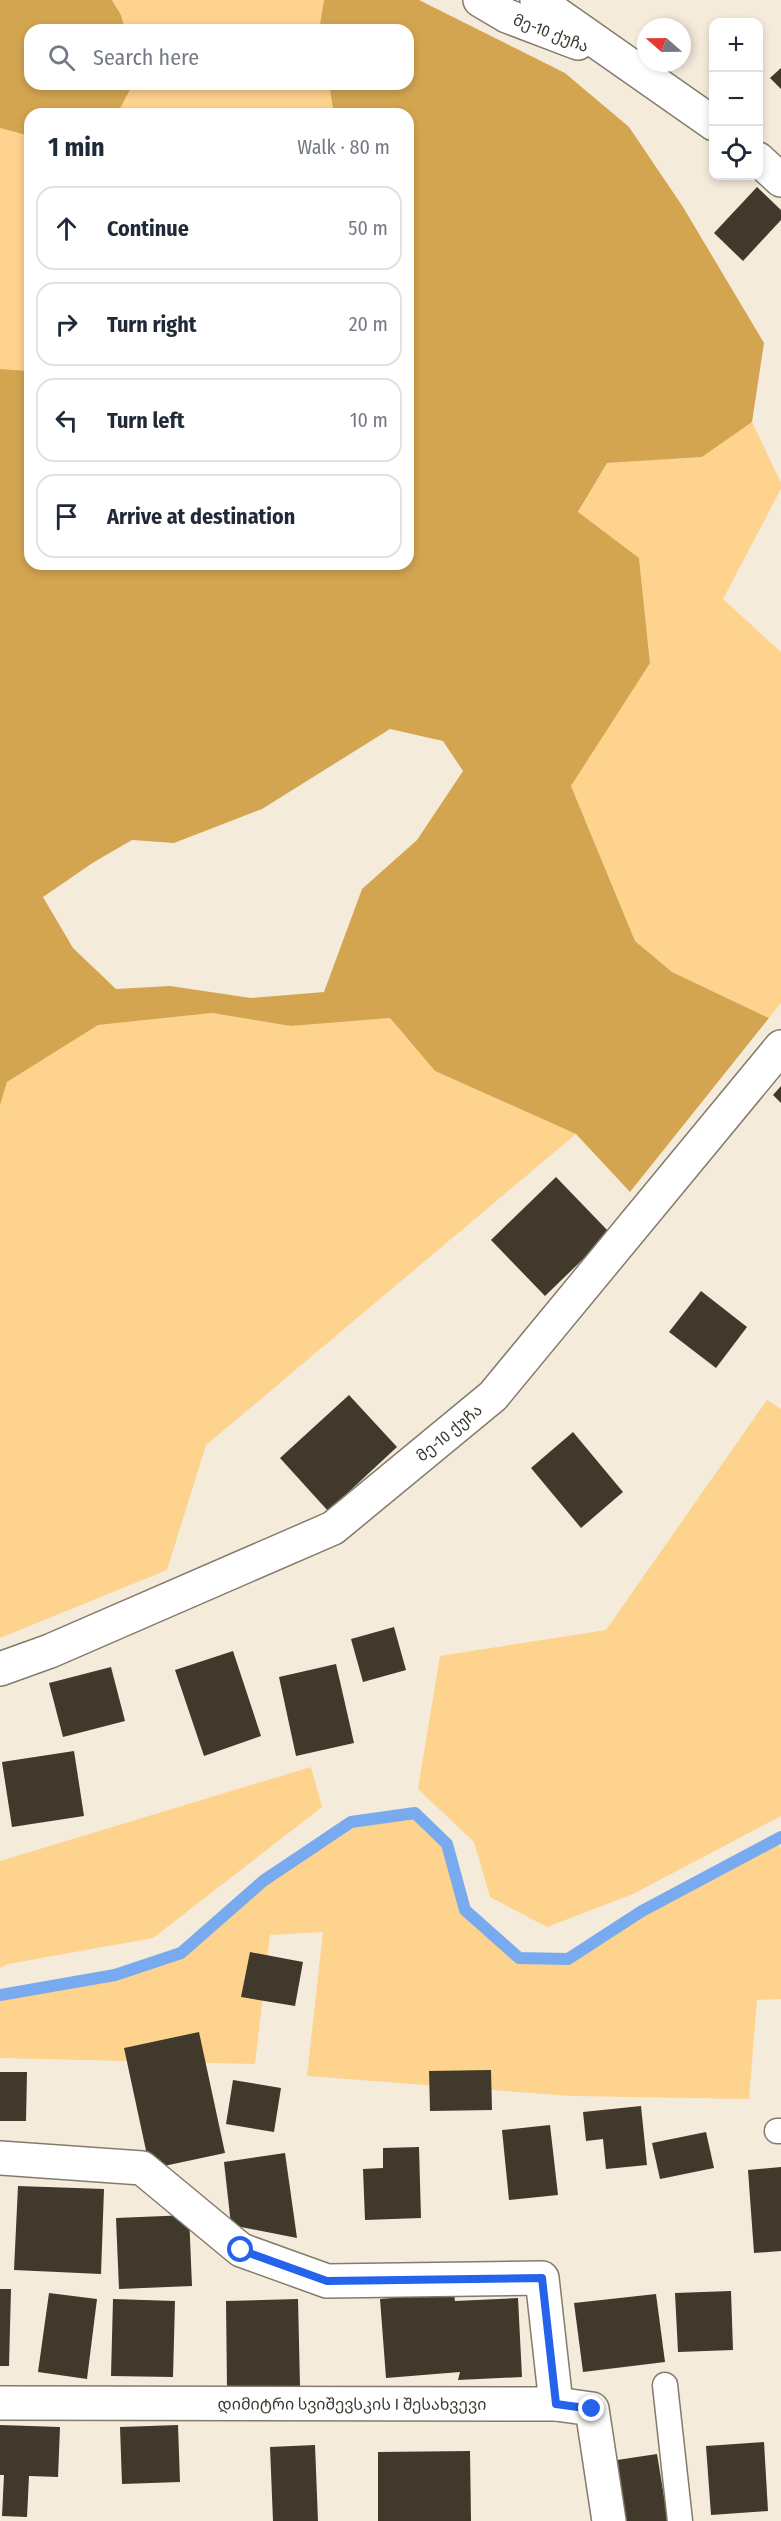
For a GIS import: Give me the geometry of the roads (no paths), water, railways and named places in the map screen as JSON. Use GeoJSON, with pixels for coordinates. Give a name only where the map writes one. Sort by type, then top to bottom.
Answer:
{"type":"FeatureCollection","features":[{"type":"Feature","properties":{"kind":"street","name":"მე-10 ქუჩა"},"geometry":{"type":"LineString","coordinates":[[480,0],[507,16],[625,61]]}},
{"type":"Feature","properties":{"kind":"street"},"geometry":{"type":"LineString","coordinates":[[537,0],[709,120]]}},
{"type":"Feature","properties":{"kind":"street"},"geometry":{"type":"LineString","coordinates":[[763,163],[781,180]]}},
{"type":"Feature","properties":{"kind":"street","name":"მე-10 ქუჩა"},"geometry":{"type":"LineString","coordinates":[[0,1669],[50,1651],[333,1528],[493,1396],[781,1047]]}},
{"type":"Feature","properties":{"kind":"street"},"geometry":{"type":"LineString","coordinates":[[0,2158],[142,2168],[241,2250],[327,2281],[542,2278],[556,2404]]}},
{"type":"Feature","properties":{"kind":"street","name":"დიმიტრი სვიშევსკის I შესახვევი"},"geometry":{"type":"LineString","coordinates":[[0,2403],[556,2404],[592,2409],[609,2521]]}},
{"type":"Feature","properties":{"kind":"lane"},"geometry":{"type":"LineString","coordinates":[[665,2385],[680,2521]]}},
{"type":"Feature","properties":{"kind":"waterway"},"geometry":{"type":"LineString","coordinates":[[0,1995],[115,1975],[181,1953],[263,1881],[351,1822],[415,1813],[447,1844],[465,1910],[519,1958],[568,1959],[642,1911],[781,1837]]}}]}
